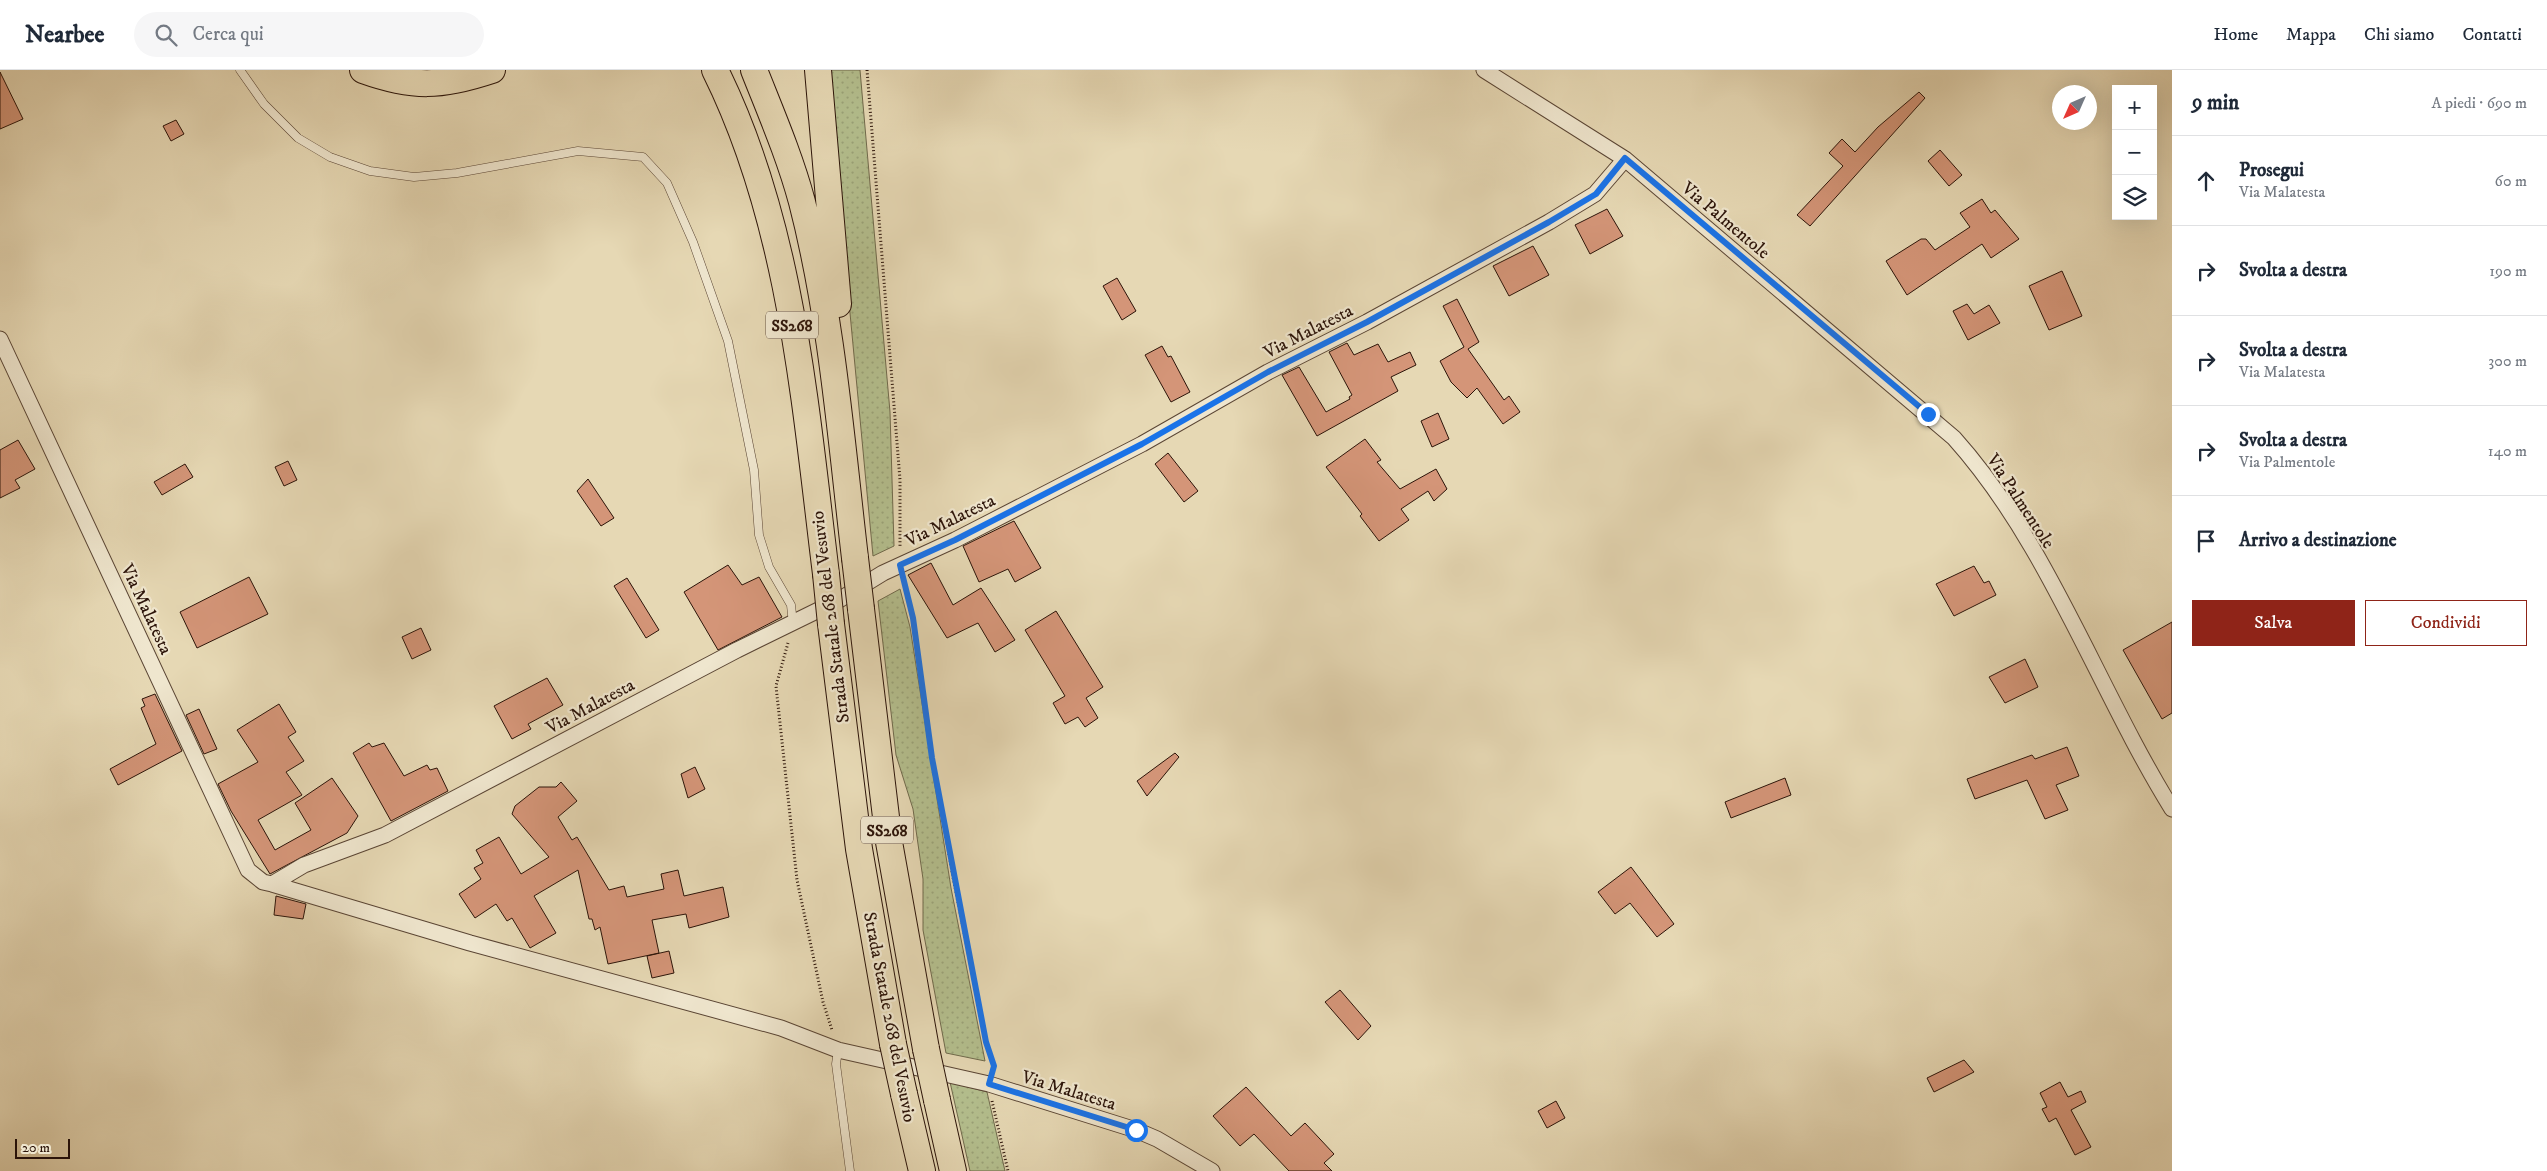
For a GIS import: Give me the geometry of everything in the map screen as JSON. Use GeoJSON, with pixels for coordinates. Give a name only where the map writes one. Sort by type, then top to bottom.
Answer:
{"type":"FeatureCollection","features":[{"type":"Feature","properties":{"kind":"highway"},"geometry":{"type":"LineString","coordinates":[[363,70],[390,80],[424,84],[459,81],[492,70]]}},
{"type":"Feature","properties":{"kind":"highway","name":"Strada Statale 268 del Vesuvio"},"geometry":{"type":"LineString","coordinates":[[754,70],[781,138],[802,200],[817,268],[839,419],[890,852],[926,1049],[953,1171]]}},
{"type":"Feature","properties":{"kind":"highway"},"geometry":{"type":"LineString","coordinates":[[818,70],[838,295],[840,351],[839,419]]}},
{"type":"Feature","properties":{"kind":"highway","name":"Strada Statale 268 del Vesuvio"},"geometry":{"type":"LineString","coordinates":[[716,75],[747,148],[782,272],[804,391],[859,849],[893,1044],[922,1171]]}},
{"type":"Feature","properties":{"kind":"street","name":"Via Palmentole"},"geometry":{"type":"LineString","coordinates":[[1484,70],[1625,158],[1928,414],[1976,463],[1997,492],[2056,592],[2146,767],[2172,809]]}},
{"type":"Feature","properties":{"kind":"street","name":"Via Malatesta"},"geometry":{"type":"LineString","coordinates":[[272,884],[304,866],[385,835],[737,650],[792,624],[900,565],[955,540],[1142,444],[1268,372],[1367,322],[1549,222],[1596,194],[1625,158]]}},
{"type":"Feature","properties":{"kind":"street","name":"Via Malatesta"},"geometry":{"type":"LineString","coordinates":[[0,339],[248,870],[263,882],[391,918],[470,943],[780,1028],[838,1050],[989,1084],[1136,1130],[1157,1139],[1212,1171]]}},
{"type":"Feature","properties":{"kind":"lane"},"geometry":{"type":"LineString","coordinates":[[240,70],[264,104],[298,138],[330,157],[370,171],[414,176],[457,174],[578,151],[643,158],[667,183],[693,242],[728,341],[754,470],[759,535],[769,567],[790,606],[792,624]]}},
{"type":"Feature","properties":{"kind":"lane"},"geometry":{"type":"LineString","coordinates":[[838,1050],[836,1064],[850,1171]]}},
{"type":"Feature","properties":{"kind":"path"},"geometry":{"type":"LineString","coordinates":[[867,70],[900,480],[900,565],[913,618],[932,758],[955,886],[984,1032],[994,1066],[989,1084],[1008,1171]]}},
{"type":"Feature","properties":{"kind":"path"},"geometry":{"type":"LineString","coordinates":[[792,624],[776,686],[777,696],[797,880],[823,1002],[838,1050]]}},
{"type":"Feature","properties":{"kind":"green space"},"geometry":{"type":"Polygon","coordinates":[[[827,70],[860,70],[890,412],[894,546],[873,556],[827,70]]]}},
{"type":"Feature","properties":{"kind":"green space"},"geometry":{"type":"Polygon","coordinates":[[[900,589],[910,627],[951,888],[985,1061],[946,1053],[923,930],[923,879],[913,809],[896,755],[878,601],[900,589]]]}},
{"type":"Feature","properties":{"kind":"green space"},"geometry":{"type":"Polygon","coordinates":[[[950,1082],[987,1092],[1005,1171],[970,1171],[950,1082]]]}},
{"type":"Feature","properties":{"kind":"building"},"geometry":{"type":"Polygon","coordinates":[[[0,72],[23,119],[0,129],[0,72]]]}},
{"type":"Feature","properties":{"kind":"building"},"geometry":{"type":"Polygon","coordinates":[[[1919,92],[1925,98],[1810,226],[1797,215],[1843,166],[1829,153],[1842,139],[1855,152],[1878,127],[1919,92]]]}},
{"type":"Feature","properties":{"kind":"building"},"geometry":{"type":"Polygon","coordinates":[[[176,120],[184,134],[171,141],[163,126],[176,120]]]}},
{"type":"Feature","properties":{"kind":"building"},"geometry":{"type":"Polygon","coordinates":[[[1940,150],[1962,175],[1949,186],[1928,161],[1940,150]]]}},
{"type":"Feature","properties":{"kind":"building"},"geometry":{"type":"Polygon","coordinates":[[[1982,199],[1991,213],[1995,210],[2019,239],[1991,258],[1982,244],[1907,295],[1886,261],[1921,239],[1926,239],[1935,250],[1970,227],[1960,213],[1982,199]]]}},
{"type":"Feature","properties":{"kind":"building"},"geometry":{"type":"Polygon","coordinates":[[[1607,209],[1623,236],[1590,254],[1575,225],[1607,209]]]}},
{"type":"Feature","properties":{"kind":"building"},"geometry":{"type":"Polygon","coordinates":[[[1533,246],[1549,275],[1509,296],[1493,266],[1533,246]]]}},
{"type":"Feature","properties":{"kind":"building"},"geometry":{"type":"Polygon","coordinates":[[[2062,271],[2082,316],[2049,330],[2029,286],[2062,271]]]}},
{"type":"Feature","properties":{"kind":"building"},"geometry":{"type":"Polygon","coordinates":[[[1117,278],[1136,311],[1122,320],[1103,286],[1117,278]]]}},
{"type":"Feature","properties":{"kind":"building"},"geometry":{"type":"Polygon","coordinates":[[[1457,299],[1479,342],[1468,349],[1504,400],[1509,396],[1520,412],[1503,424],[1477,388],[1467,398],[1451,382],[1440,361],[1464,347],[1443,306],[1457,299]]]}},
{"type":"Feature","properties":{"kind":"building"},"geometry":{"type":"Polygon","coordinates":[[[1967,304],[1974,314],[1989,305],[2000,323],[1968,340],[1953,311],[1967,304]]]}},
{"type":"Feature","properties":{"kind":"building"},"geometry":{"type":"Polygon","coordinates":[[[1347,343],[1354,355],[1378,344],[1388,362],[1410,352],[1416,365],[1391,377],[1398,391],[1317,436],[1282,375],[1299,367],[1326,412],[1350,399],[1349,397],[1352,395],[1329,352],[1347,343]]]}},
{"type":"Feature","properties":{"kind":"building"},"geometry":{"type":"Polygon","coordinates":[[[1162,346],[1168,357],[1171,356],[1190,392],[1171,402],[1145,355],[1162,346]]]}},
{"type":"Feature","properties":{"kind":"building"},"geometry":{"type":"Polygon","coordinates":[[[1438,413],[1449,439],[1432,447],[1421,421],[1438,413]]]}},
{"type":"Feature","properties":{"kind":"building"},"geometry":{"type":"Polygon","coordinates":[[[1365,439],[1381,460],[1377,462],[1400,489],[1436,469],[1447,489],[1434,501],[1428,491],[1401,509],[1409,520],[1379,541],[1360,516],[1362,514],[1326,467],[1365,439]]]}},
{"type":"Feature","properties":{"kind":"building"},"geometry":{"type":"Polygon","coordinates":[[[18,440],[35,469],[15,480],[20,488],[0,498],[0,450],[18,440]]]}},
{"type":"Feature","properties":{"kind":"building"},"geometry":{"type":"Polygon","coordinates":[[[1168,453],[1198,491],[1184,502],[1155,464],[1168,453]]]}},
{"type":"Feature","properties":{"kind":"building"},"geometry":{"type":"Polygon","coordinates":[[[288,461],[297,480],[284,486],[275,467],[288,461]]]}},
{"type":"Feature","properties":{"kind":"building"},"geometry":{"type":"Polygon","coordinates":[[[185,464],[193,477],[162,495],[154,482],[185,464]]]}},
{"type":"Feature","properties":{"kind":"building"},"geometry":{"type":"Polygon","coordinates":[[[588,479],[614,518],[601,526],[577,491],[588,479]]]}},
{"type":"Feature","properties":{"kind":"building"},"geometry":{"type":"Polygon","coordinates":[[[1014,521],[1041,568],[1015,582],[1008,569],[979,582],[963,546],[1014,521]]]}},
{"type":"Feature","properties":{"kind":"building"},"geometry":{"type":"Polygon","coordinates":[[[931,563],[953,605],[981,588],[1015,640],[995,652],[978,623],[947,638],[908,575],[931,563]]]}},
{"type":"Feature","properties":{"kind":"building"},"geometry":{"type":"Polygon","coordinates":[[[728,565],[742,585],[759,577],[782,617],[718,650],[684,592],[728,565]]]}},
{"type":"Feature","properties":{"kind":"building"},"geometry":{"type":"Polygon","coordinates":[[[1974,566],[1984,583],[1989,581],[1996,595],[1954,616],[1936,584],[1974,566]]]}},
{"type":"Feature","properties":{"kind":"building"},"geometry":{"type":"Polygon","coordinates":[[[249,577],[268,614],[197,648],[180,612],[249,577]]]}},
{"type":"Feature","properties":{"kind":"building"},"geometry":{"type":"Polygon","coordinates":[[[627,578],[659,630],[646,638],[614,586],[627,578]]]}},
{"type":"Feature","properties":{"kind":"building"},"geometry":{"type":"Polygon","coordinates":[[[1056,611],[1103,687],[1086,698],[1098,718],[1085,727],[1078,717],[1065,724],[1053,703],[1065,696],[1025,630],[1056,611]]]}},
{"type":"Feature","properties":{"kind":"building"},"geometry":{"type":"Polygon","coordinates":[[[2172,622],[2172,713],[2162,719],[2123,650],[2172,622]]]}},
{"type":"Feature","properties":{"kind":"building"},"geometry":{"type":"Polygon","coordinates":[[[421,628],[431,650],[412,659],[402,637],[421,628]]]}},
{"type":"Feature","properties":{"kind":"building"},"geometry":{"type":"Polygon","coordinates":[[[2025,659],[2038,687],[2005,703],[1989,677],[2025,659]]]}},
{"type":"Feature","properties":{"kind":"building"},"geometry":{"type":"Polygon","coordinates":[[[547,678],[563,705],[528,724],[531,729],[512,739],[494,706],[547,678]]]}},
{"type":"Feature","properties":{"kind":"building"},"geometry":{"type":"Polygon","coordinates":[[[155,694],[182,751],[118,785],[110,769],[156,744],[141,708],[145,706],[142,699],[155,694]]]}},
{"type":"Feature","properties":{"kind":"building"},"geometry":{"type":"Polygon","coordinates":[[[279,704],[296,732],[288,737],[304,761],[286,772],[302,795],[258,820],[275,850],[311,830],[295,803],[332,778],[358,816],[347,833],[270,874],[231,811],[218,784],[258,762],[237,730],[279,704]]]}},
{"type":"Feature","properties":{"kind":"building"},"geometry":{"type":"Polygon","coordinates":[[[199,709],[217,749],[204,754],[186,715],[199,709]]]}},
{"type":"Feature","properties":{"kind":"building"},"geometry":{"type":"Polygon","coordinates":[[[369,743],[372,747],[384,743],[404,776],[427,765],[430,770],[437,768],[448,791],[391,821],[353,753],[369,743]]]}},
{"type":"Feature","properties":{"kind":"building"},"geometry":{"type":"Polygon","coordinates":[[[2067,747],[2079,776],[2056,785],[2068,810],[2045,819],[2027,780],[1975,799],[1967,779],[2032,755],[2035,759],[2067,747]]]}},
{"type":"Feature","properties":{"kind":"building"},"geometry":{"type":"Polygon","coordinates":[[[1175,753],[1179,757],[1147,796],[1137,781],[1175,753]]]}},
{"type":"Feature","properties":{"kind":"building"},"geometry":{"type":"Polygon","coordinates":[[[695,767],[705,789],[688,798],[681,774],[695,767]]]}},
{"type":"Feature","properties":{"kind":"building"},"geometry":{"type":"Polygon","coordinates":[[[1785,778],[1791,795],[1731,818],[1725,802],[1785,778]]]}},
{"type":"Feature","properties":{"kind":"building"},"geometry":{"type":"Polygon","coordinates":[[[561,782],[577,801],[558,817],[572,840],[577,837],[609,890],[624,886],[627,897],[664,889],[661,874],[678,870],[684,896],[723,887],[729,917],[689,928],[686,914],[652,920],[659,953],[608,964],[600,927],[595,930],[592,919],[589,919],[578,870],[534,896],[556,933],[530,948],[512,918],[507,921],[496,904],[475,918],[459,894],[481,879],[474,868],[483,863],[476,850],[499,837],[521,874],[549,857],[512,814],[515,806],[539,787],[556,787],[561,782]]]}},
{"type":"Feature","properties":{"kind":"building"},"geometry":{"type":"Polygon","coordinates":[[[1631,867],[1674,924],[1657,937],[1630,903],[1615,914],[1598,892],[1631,867]]]}},
{"type":"Feature","properties":{"kind":"building"},"geometry":{"type":"Polygon","coordinates":[[[276,896],[306,904],[303,919],[274,915],[276,896]]]}},
{"type":"Feature","properties":{"kind":"building"},"geometry":{"type":"Polygon","coordinates":[[[669,951],[674,973],[652,978],[647,956],[669,951]]]}},
{"type":"Feature","properties":{"kind":"building"},"geometry":{"type":"Polygon","coordinates":[[[1340,990],[1371,1026],[1358,1040],[1325,1002],[1340,990]]]}},
{"type":"Feature","properties":{"kind":"building"},"geometry":{"type":"Polygon","coordinates":[[[1964,1060],[1974,1072],[1934,1092],[1927,1078],[1964,1060]]]}},
{"type":"Feature","properties":{"kind":"building"},"geometry":{"type":"Polygon","coordinates":[[[2060,1082],[2068,1097],[2081,1091],[2086,1102],[2071,1110],[2091,1147],[2075,1155],[2056,1118],[2049,1122],[2042,1109],[2047,1107],[2040,1093],[2060,1082]]]}},
{"type":"Feature","properties":{"kind":"building"},"geometry":{"type":"Polygon","coordinates":[[[1246,1087],[1291,1136],[1305,1123],[1334,1154],[1324,1163],[1332,1171],[1289,1171],[1254,1134],[1240,1146],[1213,1116],[1246,1087]]]}},
{"type":"Feature","properties":{"kind":"building"},"geometry":{"type":"Polygon","coordinates":[[[1556,1101],[1565,1118],[1547,1128],[1538,1111],[1556,1101]]]}},
{"type":"Feature","properties":{"kind":"route"},"geometry":{"type":"LineString","coordinates":[[1136,1130],[989,1084],[994,1074],[994,1066],[986,1042],[971,968],[932,758],[913,618],[900,565],[955,540],[1142,444],[1268,372],[1367,322],[1549,222],[1596,194],[1625,158],[1808,315],[1928,414]]}}]}
